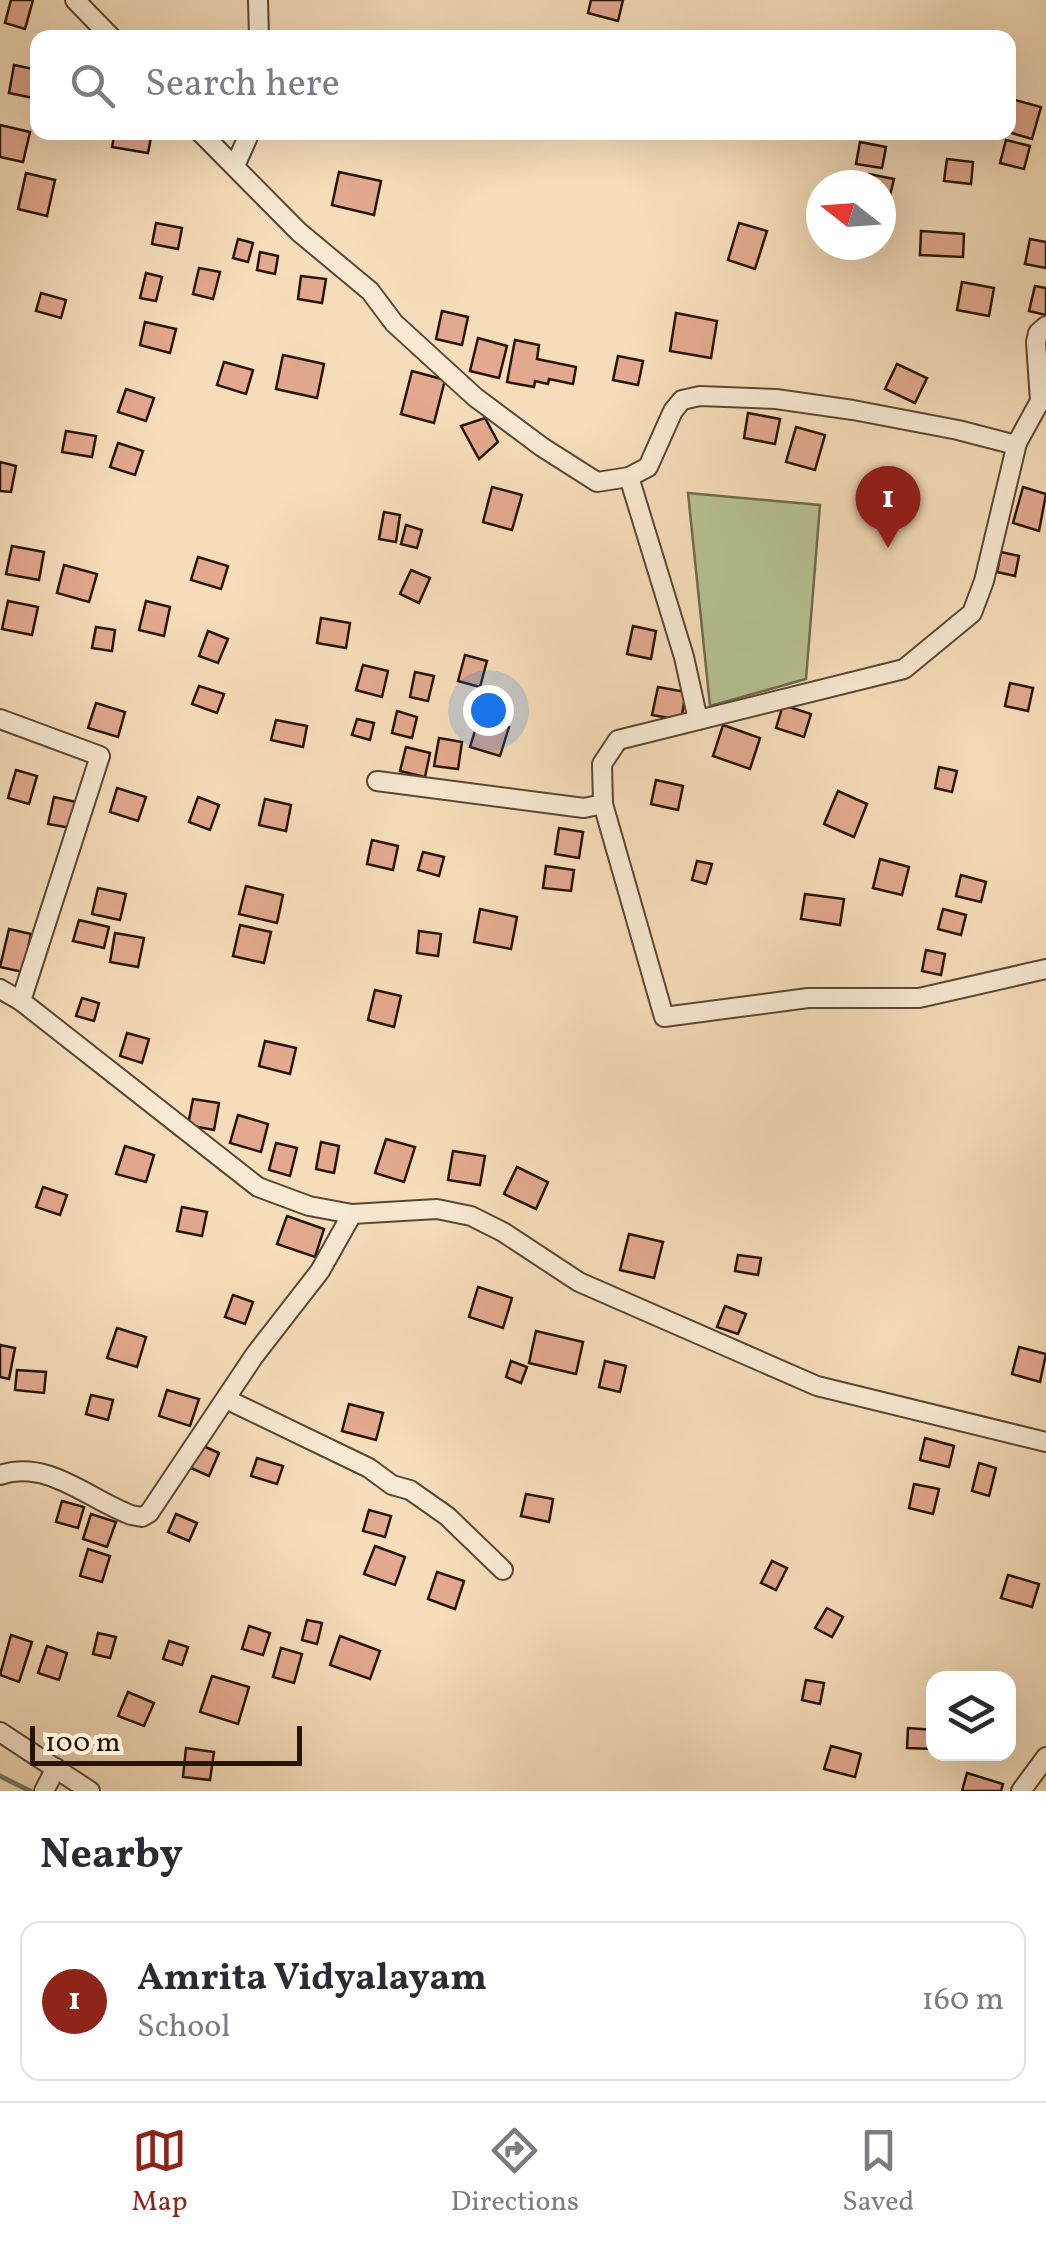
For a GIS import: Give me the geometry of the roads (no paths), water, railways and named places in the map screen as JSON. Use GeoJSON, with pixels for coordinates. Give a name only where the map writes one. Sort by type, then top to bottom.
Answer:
{"type":"FeatureCollection","features":[{"type":"Feature","properties":{"kind":"street"},"geometry":{"type":"LineString","coordinates":[[75,0],[104,30]]}},
{"type":"Feature","properties":{"kind":"street"},"geometry":{"type":"LineString","coordinates":[[258,0],[259,30]]}},
{"type":"Feature","properties":{"kind":"street"},"geometry":{"type":"LineString","coordinates":[[208,140],[299,232],[370,291],[394,324],[474,397],[597,482],[629,477],[648,467],[672,411],[682,400],[700,396],[776,398],[1017,443]]}},
{"type":"Feature","properties":{"kind":"street"},"geometry":{"type":"LineString","coordinates":[[235,166],[246,140]]}},
{"type":"Feature","properties":{"kind":"street"},"geometry":{"type":"LineString","coordinates":[[1046,326],[1038,333],[1036,342],[1043,401],[1017,443],[984,581],[972,613],[904,669],[618,740],[602,764],[603,804],[664,1017],[808,998],[919,998],[1046,969]]}},
{"type":"Feature","properties":{"kind":"street"},"geometry":{"type":"LineString","coordinates":[[629,477],[684,657],[698,720]]}},
{"type":"Feature","properties":{"kind":"street"},"geometry":{"type":"LineString","coordinates":[[0,719],[100,756],[20,1001]]}},
{"type":"Feature","properties":{"kind":"street"},"geometry":{"type":"LineString","coordinates":[[377,781],[584,808],[603,804]]}},
{"type":"Feature","properties":{"kind":"street"},"geometry":{"type":"LineString","coordinates":[[0,989],[258,1187],[309,1206],[352,1214],[437,1209],[471,1216],[503,1232],[579,1282],[817,1386],[1046,1442]]}},
{"type":"Feature","properties":{"kind":"street"},"geometry":{"type":"LineString","coordinates":[[0,1474],[24,1470],[49,1475],[115,1509],[142,1517],[149,1513],[254,1356],[320,1271],[352,1214]]}},
{"type":"Feature","properties":{"kind":"street"},"geometry":{"type":"LineString","coordinates":[[228,1400],[369,1468],[392,1485],[410,1490],[447,1516],[503,1570]]}},
{"type":"Feature","properties":{"kind":"street"},"geometry":{"type":"LineString","coordinates":[[0,1732],[50,1779],[90,1791]]}},
{"type":"Feature","properties":{"kind":"street"},"geometry":{"type":"LineString","coordinates":[[1021,1791],[1046,1756]]}},
{"type":"Feature","properties":{"kind":"waterway"},"geometry":{"type":"LineString","coordinates":[[0,1776],[30,1791]]}},
{"type":"Feature","properties":{"kind":"place","name":"Amrita Vidyalayam"},"geometry":{"type":"Point","coordinates":[888,548]}}]}
